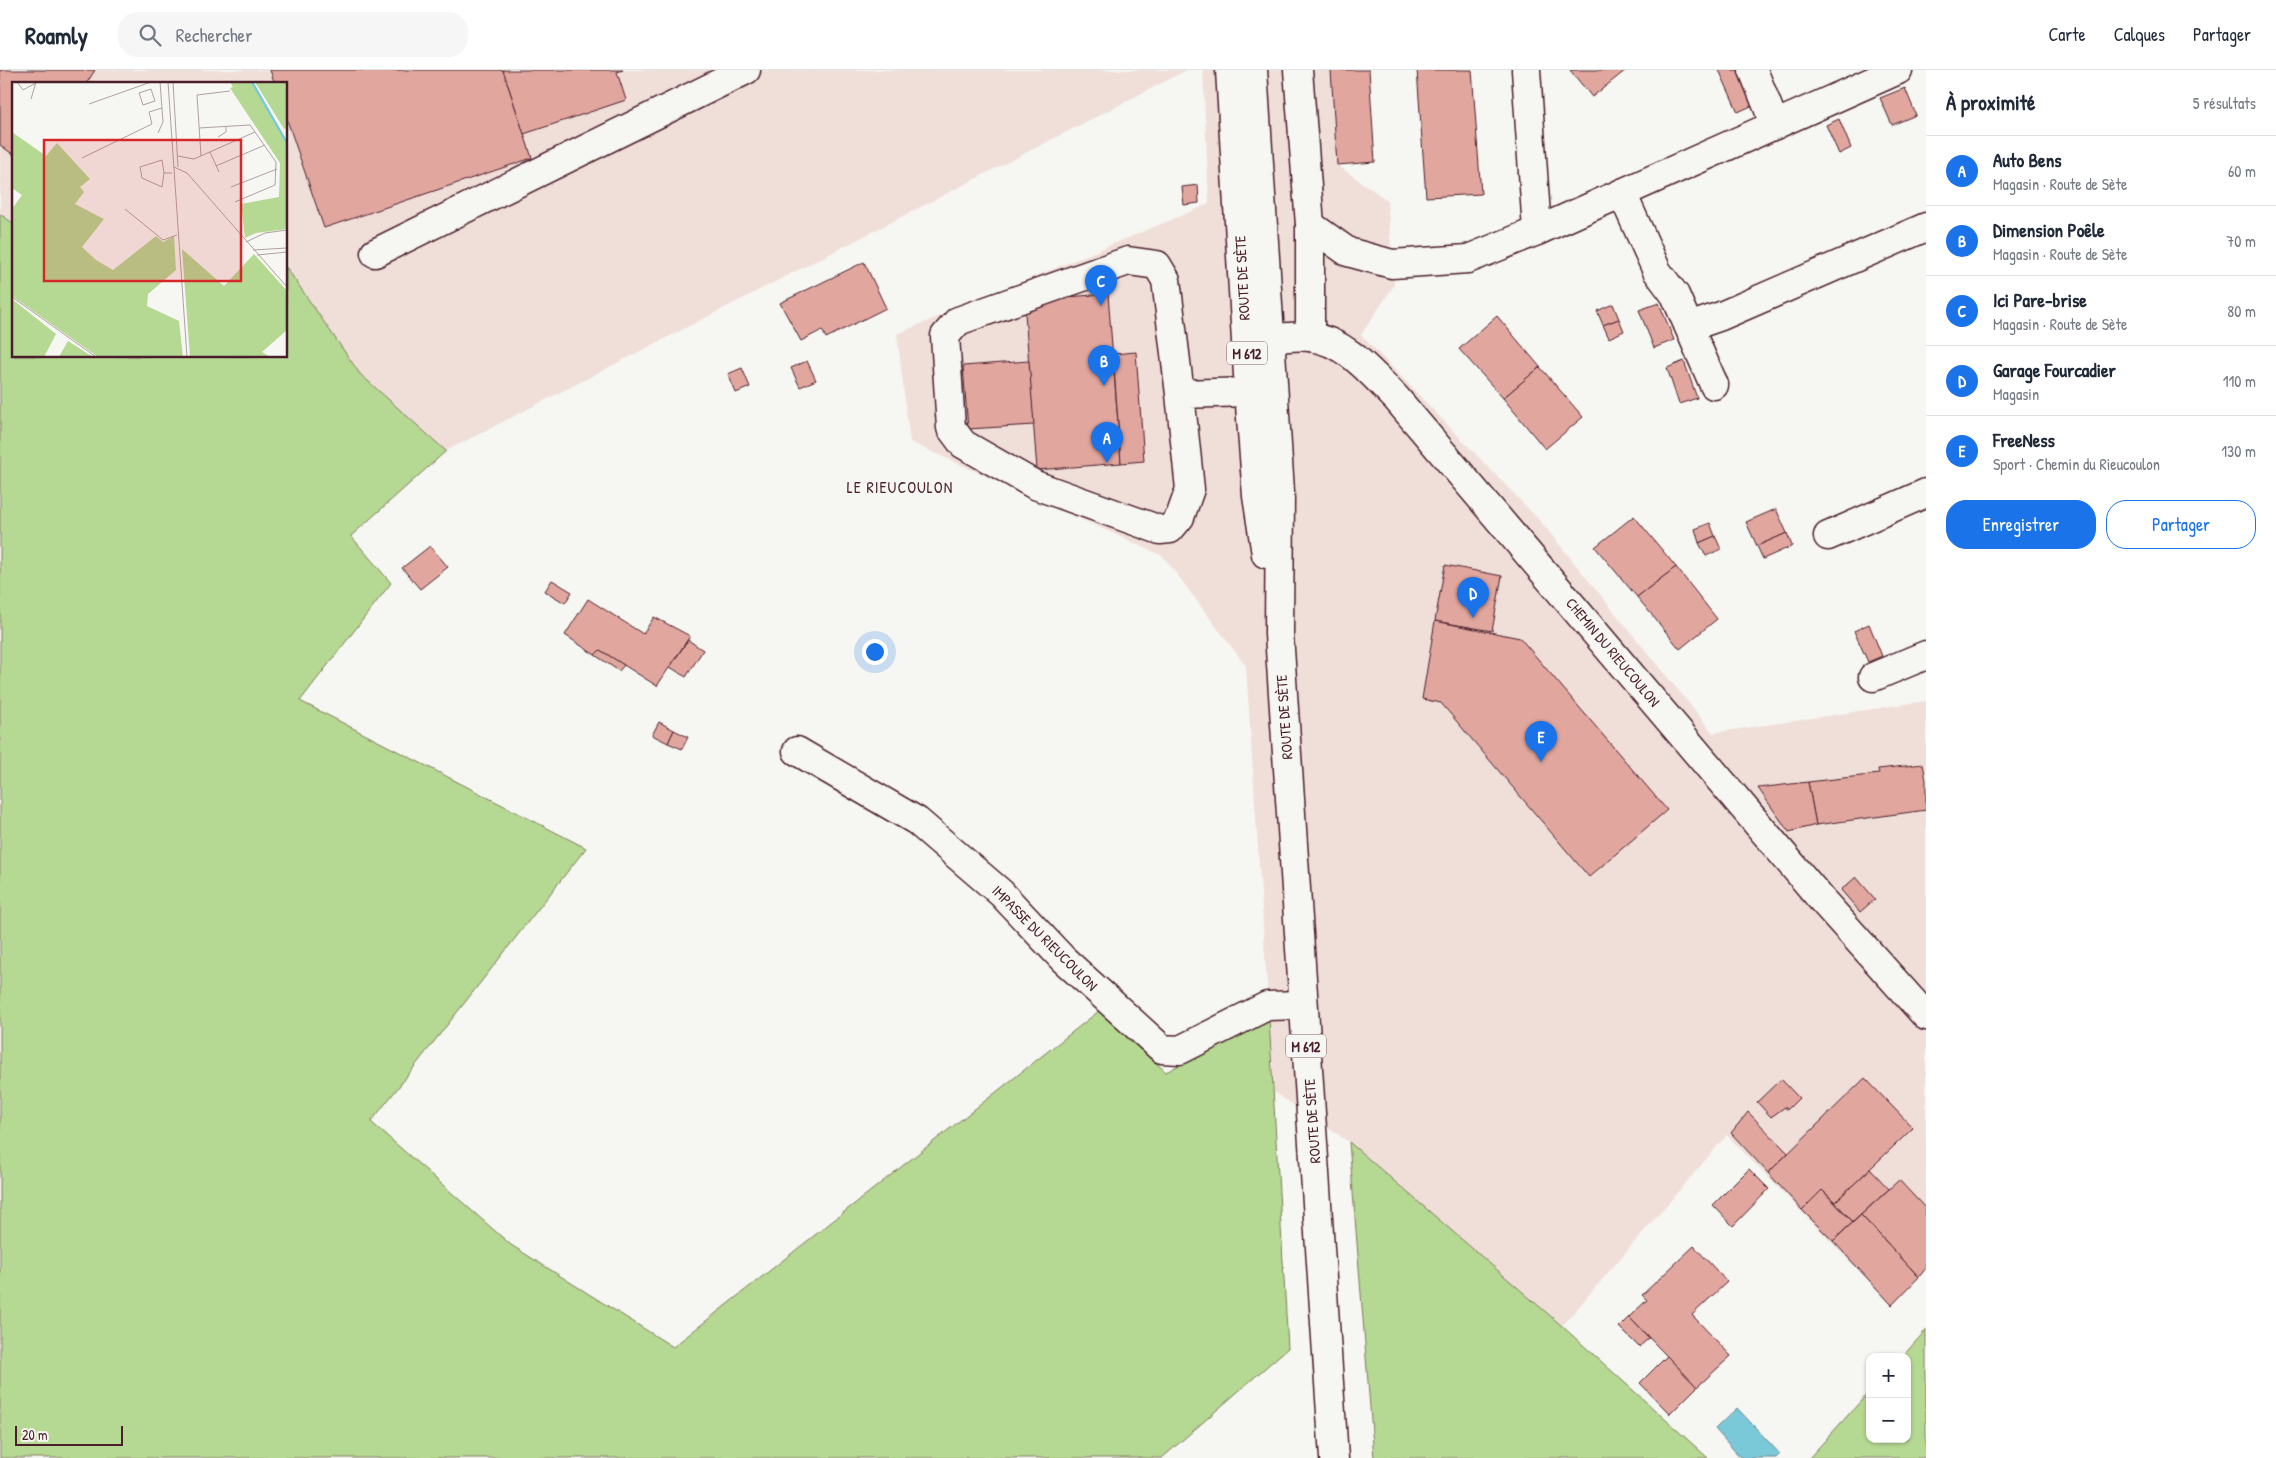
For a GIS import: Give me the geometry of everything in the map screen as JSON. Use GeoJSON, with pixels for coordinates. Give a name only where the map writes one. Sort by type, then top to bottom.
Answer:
{"type":"FeatureCollection","features":[{"type":"Feature","properties":{"kind":"main road"},"geometry":{"type":"LineString","coordinates":[[375,254],[746,70]]}},
{"type":"Feature","properties":{"kind":"main road","name":"ROUTE DE SÈTE"},"geometry":{"type":"LineString","coordinates":[[1230,70],[1257,496],[1279,634]]}},
{"type":"Feature","properties":{"kind":"main road","name":"ROUTE DE SÈTE"},"geometry":{"type":"LineString","coordinates":[[1253,70],[1280,492],[1279,634],[1334,1458]]}},
{"type":"Feature","properties":{"kind":"main road"},"geometry":{"type":"LineString","coordinates":[[1298,70],[1310,225],[1310,337]]}},
{"type":"Feature","properties":{"kind":"main road"},"geometry":{"type":"LineString","coordinates":[[1526,70],[1537,231]]}},
{"type":"Feature","properties":{"kind":"main road"},"geometry":{"type":"LineString","coordinates":[[1753,70],[1775,125]]}},
{"type":"Feature","properties":{"kind":"main road"},"geometry":{"type":"LineString","coordinates":[[1310,225],[1348,252],[1392,264],[1468,260],[1898,70]]}},
{"type":"Feature","properties":{"kind":"main road"},"geometry":{"type":"LineString","coordinates":[[1622,193],[1656,272],[1675,295],[1714,385]]}},
{"type":"Feature","properties":{"kind":"main road"},"geometry":{"type":"LineString","coordinates":[[1689,327],[1721,316],[1926,227]]}},
{"type":"Feature","properties":{"kind":"main road"},"geometry":{"type":"LineString","coordinates":[[1128,261],[1157,266],[1166,280],[1180,394],[1190,489],[1180,517],[1170,529],[1160,530],[1035,485],[963,444],[951,428],[944,336],[958,320],[1128,261]]}},
{"type":"Feature","properties":{"kind":"main road","name":"CHEMIN DU RIEUCOULON"},"geometry":{"type":"LineString","coordinates":[[1271,338],[1310,337],[1328,343],[1355,358],[1396,398],[1822,900],[1926,1016]]}},
{"type":"Feature","properties":{"kind":"main road"},"geometry":{"type":"LineString","coordinates":[[1180,394],[1249,392]]}},
{"type":"Feature","properties":{"kind":"main road"},"geometry":{"type":"LineString","coordinates":[[1828,536],[1926,493]]}},
{"type":"Feature","properties":{"kind":"main road"},"geometry":{"type":"LineString","coordinates":[[1873,677],[1926,655]]}},
{"type":"Feature","properties":{"kind":"main road","name":"IMPASSE DU RIEUCOULON"},"geometry":{"type":"LineString","coordinates":[[797,751],[917,821],[1001,893],[1063,959],[1162,1049],[1180,1050],[1268,1006],[1303,1005]]}},
{"type":"Feature","properties":{"kind":"shaded area"},"geometry":{"type":"Polygon","coordinates":[[[0,70],[1187,70],[446,451],[360,374],[288,270],[288,82],[12,82],[12,223],[0,214],[0,70]]]}},
{"type":"Feature","properties":{"kind":"shaded area"},"geometry":{"type":"Polygon","coordinates":[[[1203,70],[1331,70],[1337,165],[1387,200],[1394,285],[1361,335],[1540,521],[1713,733],[1926,701],[1926,1268],[1892,1305],[1727,1135],[1562,1326],[1349,1142],[1274,1092],[1246,666],[1163,556],[910,442],[897,334],[1209,204],[1203,70]]]}},
{"type":"Feature","properties":{"kind":"green space"},"geometry":{"type":"Polygon","coordinates":[[[0,214],[12,223],[12,358],[288,358],[288,270],[360,374],[446,451],[351,536],[391,583],[300,701],[586,848],[371,1122],[511,1245],[673,1347],[1099,1011],[1166,1072],[1269,1018],[1288,1348],[1162,1458],[0,1458],[0,214]]]}},
{"type":"Feature","properties":{"kind":"green space"},"geometry":{"type":"Polygon","coordinates":[[[1349,1142],[1562,1326],[1708,1458],[1374,1458],[1349,1142]]]}},
{"type":"Feature","properties":{"kind":"green space"},"geometry":{"type":"Polygon","coordinates":[[[1926,1330],[1926,1458],[1809,1458],[1866,1395],[1866,1443],[1911,1443],[1911,1353],[1906,1353],[1926,1330]]]}},
{"type":"Feature","properties":{"kind":"water"},"geometry":{"type":"Polygon","coordinates":[[[1737,1408],[1780,1454],[1776,1458],[1741,1458],[1715,1429],[1737,1408]]]}},
{"type":"Feature","properties":{"kind":"building"},"geometry":{"type":"Polygon","coordinates":[[[0,70],[95,70],[87,82],[12,82],[12,154],[0,145],[0,70]]]}},
{"type":"Feature","properties":{"kind":"building"},"geometry":{"type":"Polygon","coordinates":[[[270,70],[503,70],[532,158],[324,228],[288,123],[288,82],[274,82],[270,70]]]}},
{"type":"Feature","properties":{"kind":"building"},"geometry":{"type":"Polygon","coordinates":[[[503,70],[623,70],[617,72],[626,100],[524,134],[503,70]]]}},
{"type":"Feature","properties":{"kind":"building"},"geometry":{"type":"Polygon","coordinates":[[[1331,70],[1369,70],[1375,162],[1337,165],[1331,70]]]}},
{"type":"Feature","properties":{"kind":"building"},"geometry":{"type":"Polygon","coordinates":[[[1417,70],[1472,70],[1481,194],[1426,197],[1417,70]]]}},
{"type":"Feature","properties":{"kind":"building"},"geometry":{"type":"Polygon","coordinates":[[[1570,70],[1626,70],[1592,97],[1570,70]]]}},
{"type":"Feature","properties":{"kind":"building"},"geometry":{"type":"Polygon","coordinates":[[[1719,70],[1743,70],[1758,103],[1738,112],[1719,70]]]}},
{"type":"Feature","properties":{"kind":"building"},"geometry":{"type":"Polygon","coordinates":[[[1905,88],[1916,115],[1892,125],[1880,98],[1905,88]]]}},
{"type":"Feature","properties":{"kind":"building"},"geometry":{"type":"Polygon","coordinates":[[[1839,119],[1851,148],[1839,154],[1826,125],[1839,119]]]}},
{"type":"Feature","properties":{"kind":"building"},"geometry":{"type":"Polygon","coordinates":[[[1198,185],[1199,203],[1184,205],[1182,187],[1198,185]]]}},
{"type":"Feature","properties":{"kind":"building"},"geometry":{"type":"Polygon","coordinates":[[[864,262],[886,308],[826,338],[822,330],[801,341],[780,303],[864,262]]]}},
{"type":"Feature","properties":{"kind":"building"},"geometry":{"type":"Polygon","coordinates":[[[1108,294],[1121,463],[1037,470],[1024,300],[1108,294]]]}},
{"type":"Feature","properties":{"kind":"building"},"geometry":{"type":"Polygon","coordinates":[[[1659,303],[1674,340],[1654,348],[1639,310],[1659,303]]]}},
{"type":"Feature","properties":{"kind":"building"},"geometry":{"type":"Polygon","coordinates":[[[1613,304],[1619,319],[1603,325],[1597,311],[1613,304]]]}},
{"type":"Feature","properties":{"kind":"building"},"geometry":{"type":"Polygon","coordinates":[[[1497,316],[1540,367],[1503,398],[1459,349],[1497,316]]]}},
{"type":"Feature","properties":{"kind":"building"},"geometry":{"type":"Polygon","coordinates":[[[1619,319],[1624,331],[1609,338],[1603,325],[1619,319]]]}},
{"type":"Feature","properties":{"kind":"building"},"geometry":{"type":"Polygon","coordinates":[[[1136,352],[1144,461],[1121,463],[1113,354],[1136,352]]]}},
{"type":"Feature","properties":{"kind":"building"},"geometry":{"type":"Polygon","coordinates":[[[807,361],[816,380],[800,387],[791,368],[807,361]]]}},
{"type":"Feature","properties":{"kind":"building"},"geometry":{"type":"Polygon","coordinates":[[[1029,361],[1034,425],[968,429],[963,366],[1029,361]]]}},
{"type":"Feature","properties":{"kind":"building"},"geometry":{"type":"Polygon","coordinates":[[[1684,361],[1697,398],[1679,404],[1667,368],[1684,361]]]}},
{"type":"Feature","properties":{"kind":"building"},"geometry":{"type":"Polygon","coordinates":[[[1540,367],[1583,417],[1545,449],[1503,398],[1540,367]]]}},
{"type":"Feature","properties":{"kind":"building"},"geometry":{"type":"Polygon","coordinates":[[[742,368],[750,387],[736,393],[728,374],[742,368]]]}},
{"type":"Feature","properties":{"kind":"building"},"geometry":{"type":"Polygon","coordinates":[[[1776,509],[1787,533],[1757,546],[1746,522],[1776,509]]]}},
{"type":"Feature","properties":{"kind":"building"},"geometry":{"type":"Polygon","coordinates":[[[1634,516],[1676,567],[1637,597],[1595,547],[1634,516]]]}},
{"type":"Feature","properties":{"kind":"building"},"geometry":{"type":"Polygon","coordinates":[[[1710,523],[1715,536],[1699,543],[1695,529],[1710,523]]]}},
{"type":"Feature","properties":{"kind":"building"},"geometry":{"type":"Polygon","coordinates":[[[1787,533],[1792,546],[1763,559],[1757,546],[1787,533]]]}},
{"type":"Feature","properties":{"kind":"building"},"geometry":{"type":"Polygon","coordinates":[[[1715,536],[1721,549],[1706,556],[1699,543],[1715,536]]]}},
{"type":"Feature","properties":{"kind":"building"},"geometry":{"type":"Polygon","coordinates":[[[430,546],[448,567],[420,589],[402,568],[430,546]]]}},
{"type":"Feature","properties":{"kind":"building"},"geometry":{"type":"Polygon","coordinates":[[[1445,565],[1502,576],[1492,631],[1435,621],[1445,565]]]}},
{"type":"Feature","properties":{"kind":"building"},"geometry":{"type":"Polygon","coordinates":[[[1676,567],[1717,619],[1680,649],[1637,597],[1676,567]]]}},
{"type":"Feature","properties":{"kind":"building"},"geometry":{"type":"Polygon","coordinates":[[[552,580],[572,592],[565,603],[545,591],[552,580]]]}},
{"type":"Feature","properties":{"kind":"building"},"geometry":{"type":"Polygon","coordinates":[[[588,599],[643,634],[654,617],[690,636],[657,686],[600,650],[595,655],[565,635],[588,599]]]}},
{"type":"Feature","properties":{"kind":"building"},"geometry":{"type":"Polygon","coordinates":[[[1435,621],[1520,638],[1667,810],[1589,877],[1441,703],[1422,699],[1435,621]]]}},
{"type":"Feature","properties":{"kind":"building"},"geometry":{"type":"Polygon","coordinates":[[[1869,624],[1882,656],[1868,662],[1854,631],[1869,624]]]}},
{"type":"Feature","properties":{"kind":"building"},"geometry":{"type":"Polygon","coordinates":[[[688,640],[703,650],[686,677],[670,667],[688,640]]]}},
{"type":"Feature","properties":{"kind":"building"},"geometry":{"type":"Polygon","coordinates":[[[600,650],[624,665],[619,671],[595,655],[600,650]]]}},
{"type":"Feature","properties":{"kind":"building"},"geometry":{"type":"Polygon","coordinates":[[[659,722],[674,730],[668,743],[652,735],[659,722]]]}},
{"type":"Feature","properties":{"kind":"building"},"geometry":{"type":"Polygon","coordinates":[[[674,730],[688,737],[682,749],[668,743],[674,730]]]}},
{"type":"Feature","properties":{"kind":"building"},"geometry":{"type":"Polygon","coordinates":[[[1923,764],[1926,780],[1926,810],[1816,825],[1808,782],[1879,774],[1878,769],[1923,764]]]}},
{"type":"Feature","properties":{"kind":"building"},"geometry":{"type":"Polygon","coordinates":[[[1808,782],[1816,825],[1789,832],[1758,788],[1808,782]]]}},
{"type":"Feature","properties":{"kind":"building"},"geometry":{"type":"Polygon","coordinates":[[[1856,877],[1875,899],[1860,912],[1841,890],[1856,877]]]}},
{"type":"Feature","properties":{"kind":"building"},"geometry":{"type":"Polygon","coordinates":[[[1865,1078],[1913,1128],[1835,1202],[1822,1190],[1802,1210],[1768,1173],[1865,1078]]]}},
{"type":"Feature","properties":{"kind":"building"},"geometry":{"type":"Polygon","coordinates":[[[1781,1079],[1799,1098],[1787,1110],[1785,1107],[1771,1117],[1757,1102],[1781,1079]]]}},
{"type":"Feature","properties":{"kind":"building"},"geometry":{"type":"Polygon","coordinates":[[[1748,1112],[1788,1153],[1768,1173],[1731,1133],[1748,1112]]]}},
{"type":"Feature","properties":{"kind":"building"},"geometry":{"type":"Polygon","coordinates":[[[1749,1169],[1769,1189],[1733,1226],[1713,1205],[1749,1169]]]}},
{"type":"Feature","properties":{"kind":"building"},"geometry":{"type":"Polygon","coordinates":[[[1870,1169],[1889,1189],[1853,1222],[1835,1202],[1870,1169]]]}},
{"type":"Feature","properties":{"kind":"building"},"geometry":{"type":"Polygon","coordinates":[[[1899,1180],[1926,1209],[1926,1268],[1919,1277],[1861,1215],[1899,1180]]]}},
{"type":"Feature","properties":{"kind":"building"},"geometry":{"type":"Polygon","coordinates":[[[1822,1190],[1853,1222],[1833,1241],[1802,1210],[1822,1190]]]}},
{"type":"Feature","properties":{"kind":"building"},"geometry":{"type":"Polygon","coordinates":[[[1861,1215],[1919,1277],[1892,1305],[1833,1241],[1861,1215]]]}},
{"type":"Feature","properties":{"kind":"building"},"geometry":{"type":"Polygon","coordinates":[[[1694,1246],[1727,1282],[1692,1315],[1731,1356],[1697,1387],[1629,1317],[1647,1300],[1642,1295],[1694,1246]]]}},
{"type":"Feature","properties":{"kind":"building"},"geometry":{"type":"Polygon","coordinates":[[[1629,1317],[1649,1338],[1639,1347],[1619,1327],[1629,1317]]]}},
{"type":"Feature","properties":{"kind":"building"},"geometry":{"type":"Polygon","coordinates":[[[1667,1356],[1697,1387],[1670,1414],[1640,1383],[1667,1356]]]}},
{"type":"Feature","properties":{"kind":"place","name":"Ici Pare-brise"},"geometry":{"type":"Point","coordinates":[1101,306]}},
{"type":"Feature","properties":{"kind":"place","name":"Dimension Poêle"},"geometry":{"type":"Point","coordinates":[1104,386]}},
{"type":"Feature","properties":{"kind":"place","name":"Auto Bens"},"geometry":{"type":"Point","coordinates":[1107,463]}},
{"type":"Feature","properties":{"kind":"place","name":"Garage Fourcadier"},"geometry":{"type":"Point","coordinates":[1473,618]}},
{"type":"Feature","properties":{"kind":"place","name":"FreeNess"},"geometry":{"type":"Point","coordinates":[1541,762]}},
{"type":"Feature","properties":{"kind":"district","name":"LE RIEUCOULON"},"geometry":{"type":"Point","coordinates":[900,487]}}]}
